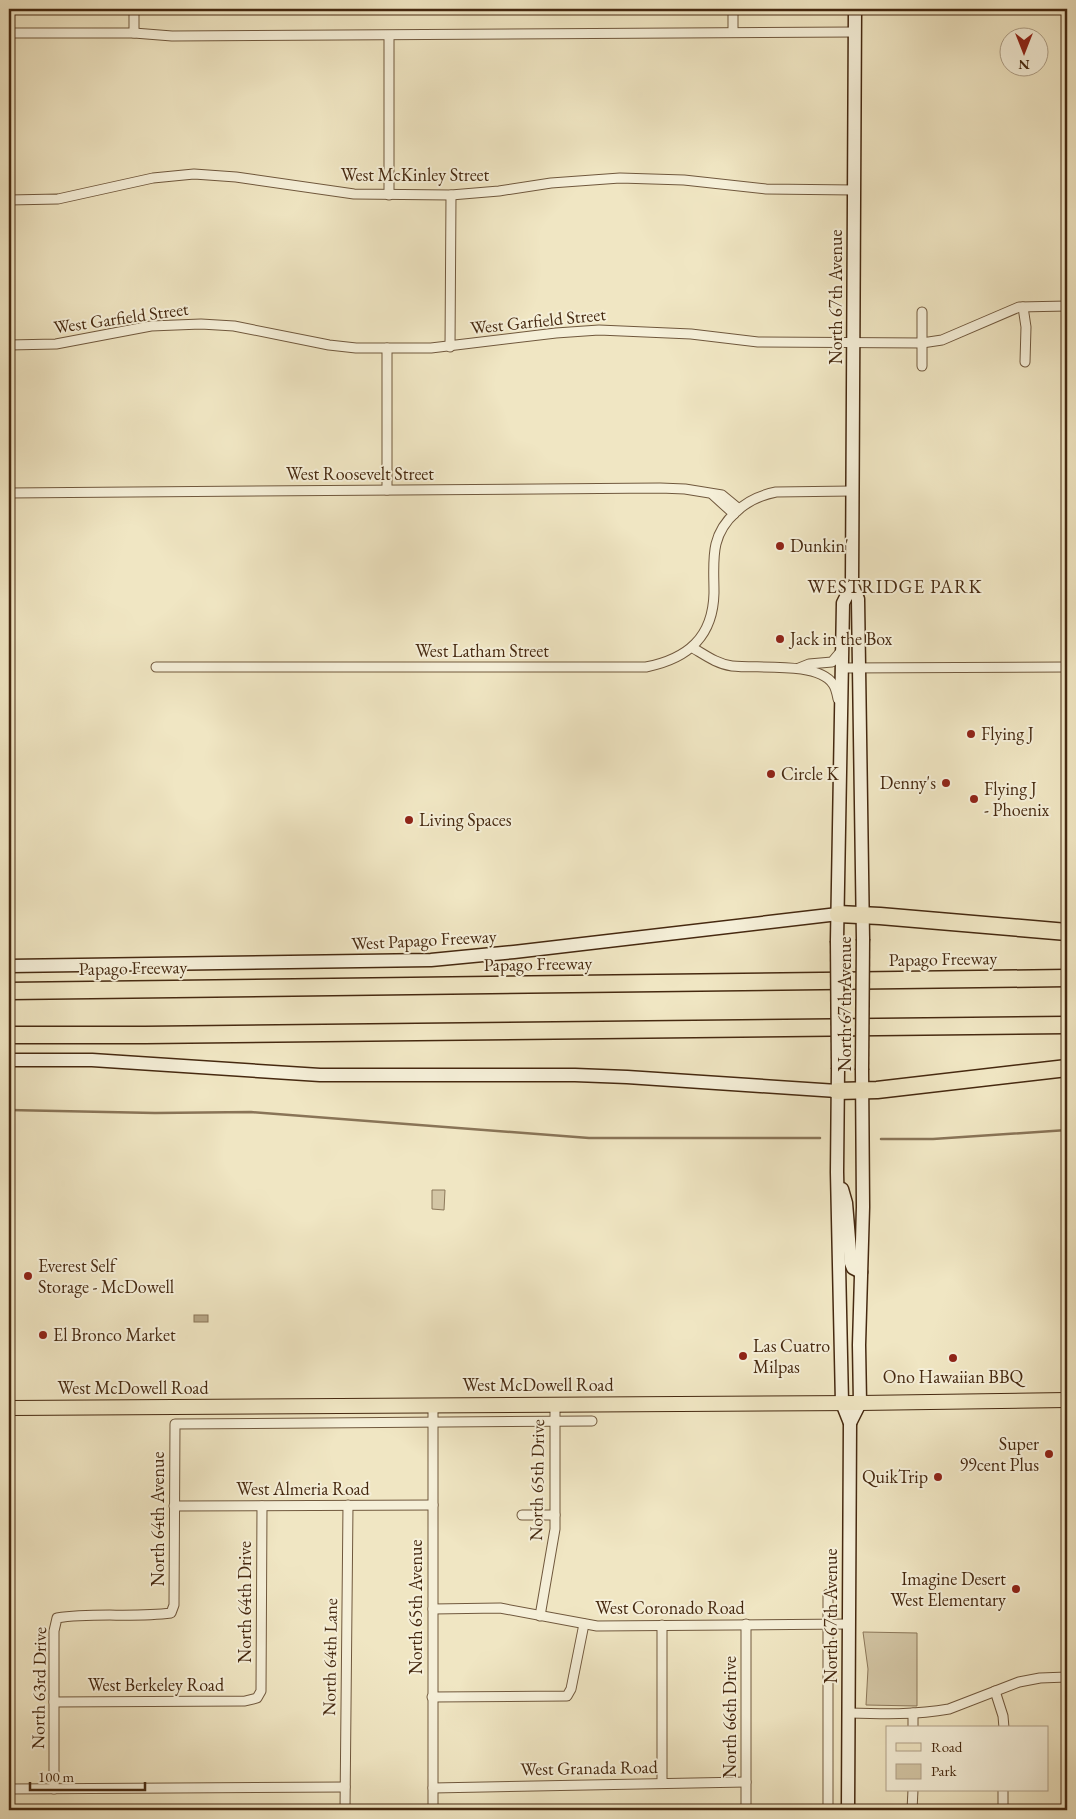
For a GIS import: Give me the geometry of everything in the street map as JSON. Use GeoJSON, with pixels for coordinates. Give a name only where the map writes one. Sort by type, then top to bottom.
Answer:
{"type":"FeatureCollection","features":[{"type":"Feature","properties":{"kind":"highway"},"geometry":{"type":"LineString","coordinates":[[838,914],[1067,932]]}},
{"type":"Feature","properties":{"kind":"highway","name":"Papago Freeway"},"geometry":{"type":"LineString","coordinates":[[9,989],[1067,978]]}},
{"type":"Feature","properties":{"kind":"highway"},"geometry":{"type":"LineString","coordinates":[[9,1035],[1067,1025]]}},
{"type":"Feature","properties":{"kind":"highway"},"geometry":{"type":"LineString","coordinates":[[830,1091],[862,1091],[1067,1068]]}},
{"type":"Feature","properties":{"kind":"main road","name":"North 67th Avenue"},"geometry":{"type":"LineString","coordinates":[[850,1423],[860,1403],[863,1125],[863,915],[858,599],[852,585],[855,9]]}},
{"type":"Feature","properties":{"kind":"main road","name":"North 67th Avenue"},"geometry":{"type":"LineString","coordinates":[[848,1810],[850,1423],[842,1403],[837,1124],[830,1091],[838,1069],[838,914],[843,603],[852,585]]}},
{"type":"Feature","properties":{"kind":"main road","name":"West Papago Freeway"},"geometry":{"type":"LineString","coordinates":[[9,966],[431,960],[838,914]]}},
{"type":"Feature","properties":{"kind":"main road"},"geometry":{"type":"LineString","coordinates":[[9,1060],[92,1060],[320,1075],[575,1075],[830,1091]]}},
{"type":"Feature","properties":{"kind":"main road"},"geometry":{"type":"LineString","coordinates":[[837,1172],[846,1203],[851,1263],[853,1268],[861,1272]]}},
{"type":"Feature","properties":{"kind":"main road","name":"West McDowell Road"},"geometry":{"type":"LineString","coordinates":[[9,1408],[1067,1400]]}},
{"type":"Feature","properties":{"kind":"street"},"geometry":{"type":"LineString","coordinates":[[134,9],[134,33]]}},
{"type":"Feature","properties":{"kind":"street"},"geometry":{"type":"LineString","coordinates":[[733,9],[733,32]]}},
{"type":"Feature","properties":{"kind":"street"},"geometry":{"type":"LineString","coordinates":[[9,33],[134,33],[172,36],[390,36],[855,32]]}},
{"type":"Feature","properties":{"kind":"street"},"geometry":{"type":"LineString","coordinates":[[389,195],[390,36]]}},
{"type":"Feature","properties":{"kind":"street","name":"West McKinley Street"},"geometry":{"type":"LineString","coordinates":[[9,200],[58,199],[153,178],[194,174],[244,178],[338,193],[389,195],[451,195],[499,191],[599,178],[684,180],[766,189],[854,190]]}},
{"type":"Feature","properties":{"kind":"street"},"geometry":{"type":"LineString","coordinates":[[450,347],[451,195]]}},
{"type":"Feature","properties":{"kind":"street","name":"West Garfield Street"},"geometry":{"type":"LineString","coordinates":[[9,345],[56,344],[150,326],[201,324],[234,326],[329,345],[387,348],[450,347],[556,333],[609,330],[691,334],[758,342],[922,343],[942,340],[1023,307],[1067,306]]}},
{"type":"Feature","properties":{"kind":"street"},"geometry":{"type":"LineString","coordinates":[[1023,307],[1026,327],[1026,362]]}},
{"type":"Feature","properties":{"kind":"street"},"geometry":{"type":"LineString","coordinates":[[922,312],[922,366]]}},
{"type":"Feature","properties":{"kind":"street"},"geometry":{"type":"LineString","coordinates":[[387,348],[387,490]]}},
{"type":"Feature","properties":{"kind":"street","name":"West Roosevelt Street"},"geometry":{"type":"LineString","coordinates":[[9,493],[660,488],[685,489],[722,495],[736,511]]}},
{"type":"Feature","properties":{"kind":"street"},"geometry":{"type":"LineString","coordinates":[[841,720],[834,685],[823,676],[799,668],[733,666],[711,659],[693,648],[707,627],[712,608],[715,543],[723,525],[736,511],[760,496],[776,492],[852,491]]}},
{"type":"Feature","properties":{"kind":"street","name":"West Latham Street"},"geometry":{"type":"LineString","coordinates":[[156,667],[646,667],[662,664],[693,648]]}},
{"type":"Feature","properties":{"kind":"street"},"geometry":{"type":"LineString","coordinates":[[799,668],[809,664],[832,662],[843,649]]}},
{"type":"Feature","properties":{"kind":"street"},"geometry":{"type":"LineString","coordinates":[[842,668],[1067,667]]}},
{"type":"Feature","properties":{"kind":"street","name":"North 65th Drive"},"geometry":{"type":"LineString","coordinates":[[540,1616],[554,1542],[554,1404]]}},
{"type":"Feature","properties":{"kind":"street","name":"North 65th Avenue"},"geometry":{"type":"LineString","coordinates":[[433,1405],[433,1810]]}},
{"type":"Feature","properties":{"kind":"street","name":"West McDowell Road"},"geometry":{"type":"LineString","coordinates":[[174,1424],[592,1421]]}},
{"type":"Feature","properties":{"kind":"street","name":"North 64th Avenue"},"geometry":{"type":"LineString","coordinates":[[57,1618],[73,1615],[157,1615],[171,1613],[174,1605],[174,1424]]}},
{"type":"Feature","properties":{"kind":"street","name":"North 64th Lane"},"geometry":{"type":"LineString","coordinates":[[345,1810],[348,1505]]}},
{"type":"Feature","properties":{"kind":"street","name":"West Almeria Road"},"geometry":{"type":"LineString","coordinates":[[174,1506],[433,1505]]}},
{"type":"Feature","properties":{"kind":"street","name":"North 64th Drive"},"geometry":{"type":"LineString","coordinates":[[257,1698],[261,1691],[262,1506]]}},
{"type":"Feature","properties":{"kind":"street"},"geometry":{"type":"LineString","coordinates":[[522,1515],[555,1515]]}},
{"type":"Feature","properties":{"kind":"street","name":"North 67th Avenue"},"geometry":{"type":"LineString","coordinates":[[828,1594],[828,1810]]}},
{"type":"Feature","properties":{"kind":"street","name":"West Coronado Road"},"geometry":{"type":"LineString","coordinates":[[433,1609],[500,1608],[597,1626],[849,1624]]}},
{"type":"Feature","properties":{"kind":"street","name":"North 63rd Drive"},"geometry":{"type":"LineString","coordinates":[[54,1789],[54,1631],[57,1618]]}},
{"type":"Feature","properties":{"kind":"street"},"geometry":{"type":"LineString","coordinates":[[432,1698],[567,1696],[571,1689],[584,1624]]}},
{"type":"Feature","properties":{"kind":"street","name":"North 66th Drive"},"geometry":{"type":"LineString","coordinates":[[746,1624],[746,1810]]}},
{"type":"Feature","properties":{"kind":"street"},"geometry":{"type":"LineString","coordinates":[[662,1625],[662,1783]]}},
{"type":"Feature","properties":{"kind":"street"},"geometry":{"type":"LineString","coordinates":[[848,1713],[914,1713],[948,1709],[1019,1682],[1040,1678],[1067,1677]]}},
{"type":"Feature","properties":{"kind":"street"},"geometry":{"type":"LineString","coordinates":[[995,1691],[1003,1716],[1004,1726]]}},
{"type":"Feature","properties":{"kind":"street","name":"West Berkeley Road"},"geometry":{"type":"LineString","coordinates":[[54,1702],[245,1701],[257,1698]]}},
{"type":"Feature","properties":{"kind":"street"},"geometry":{"type":"LineString","coordinates":[[913,1726],[914,1713]]}},
{"type":"Feature","properties":{"kind":"street","name":"West Granada Road"},"geometry":{"type":"LineString","coordinates":[[433,1788],[746,1782]]}},
{"type":"Feature","properties":{"kind":"street"},"geometry":{"type":"LineString","coordinates":[[9,1789],[345,1787]]}},
{"type":"Feature","properties":{"kind":"street"},"geometry":{"type":"LineString","coordinates":[[912,1810],[913,1792]]}},
{"type":"Feature","properties":{"kind":"street"},"geometry":{"type":"LineString","coordinates":[[1003,1792],[1003,1810]]}},
{"type":"Feature","properties":{"kind":"green space"},"geometry":{"type":"Polygon","coordinates":[[[432,1190],[445,1190],[444,1210],[432,1209],[432,1190]]]}},
{"type":"Feature","properties":{"kind":"green space"},"geometry":{"type":"Polygon","coordinates":[[[863,1632],[917,1633],[917,1706],[866,1705],[868,1669],[863,1632]]]}},
{"type":"Feature","properties":{"kind":"shaded area"},"geometry":{"type":"Polygon","coordinates":[[[194,1315],[208,1315],[208,1322],[194,1322],[194,1315]]]}},
{"type":"Feature","properties":{"kind":"waterway"},"geometry":{"type":"LineString","coordinates":[[9,1110],[155,1113],[251,1112],[589,1138],[820,1138]]}},
{"type":"Feature","properties":{"kind":"waterway"},"geometry":{"type":"LineString","coordinates":[[881,1139],[933,1139],[1067,1130]]}},
{"type":"Feature","properties":{"kind":"place","name":"Dunkin'"},"geometry":{"type":"Point","coordinates":[780,546]}},
{"type":"Feature","properties":{"kind":"place","name":"Jack in the Box"},"geometry":{"type":"Point","coordinates":[780,639]}},
{"type":"Feature","properties":{"kind":"place","name":"Flying J"},"geometry":{"type":"Point","coordinates":[971,734]}},
{"type":"Feature","properties":{"kind":"place","name":"Circle K"},"geometry":{"type":"Point","coordinates":[771,774]}},
{"type":"Feature","properties":{"kind":"place","name":"Denny's"},"geometry":{"type":"Point","coordinates":[946,783]}},
{"type":"Feature","properties":{"kind":"place","name":"Flying J - Phoenix"},"geometry":{"type":"Point","coordinates":[974,799]}},
{"type":"Feature","properties":{"kind":"place","name":"Living Spaces"},"geometry":{"type":"Point","coordinates":[409,820]}},
{"type":"Feature","properties":{"kind":"place","name":"Everest Self Storage - McDowell"},"geometry":{"type":"Point","coordinates":[28,1276]}},
{"type":"Feature","properties":{"kind":"place","name":"El Bronco Market"},"geometry":{"type":"Point","coordinates":[43,1335]}},
{"type":"Feature","properties":{"kind":"place","name":"Las Cuatro Milpas"},"geometry":{"type":"Point","coordinates":[743,1356]}},
{"type":"Feature","properties":{"kind":"place","name":"Ono Hawaiian BBQ"},"geometry":{"type":"Point","coordinates":[953,1358]}},
{"type":"Feature","properties":{"kind":"place","name":"Super 99cent Plus"},"geometry":{"type":"Point","coordinates":[1049,1454]}},
{"type":"Feature","properties":{"kind":"place","name":"QuikTrip"},"geometry":{"type":"Point","coordinates":[938,1477]}},
{"type":"Feature","properties":{"kind":"place","name":"Imagine Desert West Elementary"},"geometry":{"type":"Point","coordinates":[1016,1589]}},
{"type":"Feature","properties":{"kind":"district","name":"WESTRIDGE PARK"},"geometry":{"type":"Point","coordinates":[895,586]}}]}
